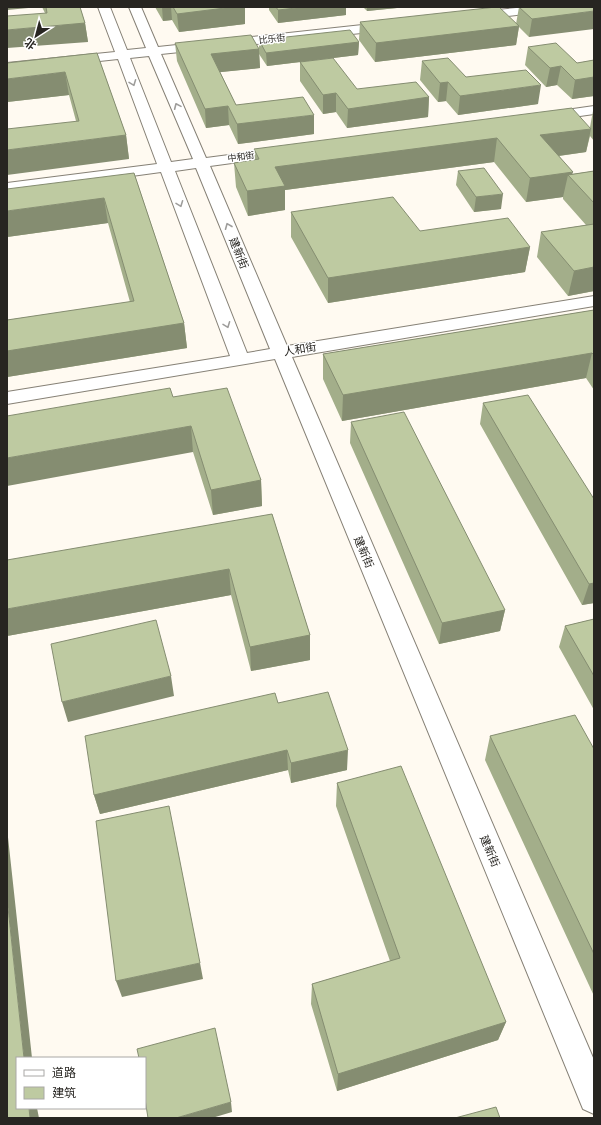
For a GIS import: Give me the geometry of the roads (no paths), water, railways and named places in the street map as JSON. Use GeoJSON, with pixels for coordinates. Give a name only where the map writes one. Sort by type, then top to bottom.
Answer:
{"type":"FeatureCollection","features":[{"type":"Feature","properties":{"kind":"street"},"geometry":{"type":"LineString","coordinates":[[104,7],[240,359]]}},
{"type":"Feature","properties":{"kind":"street","name":"建新街"},"geometry":{"type":"LineString","coordinates":[[135,7],[594,1098]]}},
{"type":"Feature","properties":{"kind":"street"},"geometry":{"type":"LineString","coordinates":[[466,17],[560,7]]}},
{"type":"Feature","properties":{"kind":"street","name":"比乐街"},"geometry":{"type":"LineString","coordinates":[[7,67],[403,24]]}},
{"type":"Feature","properties":{"kind":"street"},"geometry":{"type":"LineString","coordinates":[[531,119],[594,110]]}},
{"type":"Feature","properties":{"kind":"street","name":"中和街"},"geometry":{"type":"LineString","coordinates":[[7,188],[296,150]]}},
{"type":"Feature","properties":{"kind":"street","name":"人和街"},"geometry":{"type":"LineString","coordinates":[[7,398],[594,301]]}}]}
